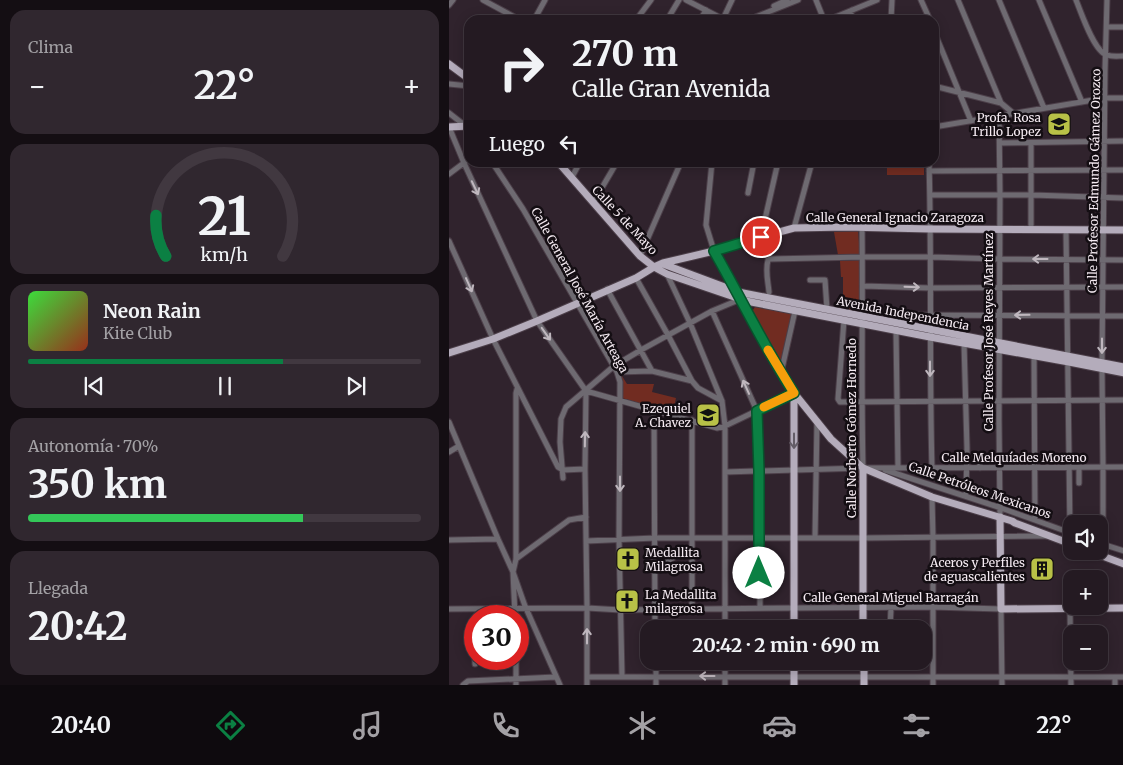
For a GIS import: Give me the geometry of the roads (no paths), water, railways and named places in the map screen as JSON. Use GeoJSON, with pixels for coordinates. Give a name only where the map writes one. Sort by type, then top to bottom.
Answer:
{"type":"FeatureCollection","features":[{"type":"Feature","properties":{"kind":"main road"},"geometry":{"type":"LineString","coordinates":[[449,64],[464,76]]}},
{"type":"Feature","properties":{"kind":"main road"},"geometry":{"type":"LineString","coordinates":[[449,127],[464,128]]}},
{"type":"Feature","properties":{"kind":"main road","name":"Calle 5 de Mayo"},"geometry":{"type":"LineString","coordinates":[[563,167],[640,256],[654,267],[667,274],[739,296]]}},
{"type":"Feature","properties":{"kind":"main road","name":"Calle General Ignacio Zaragoza"},"geometry":{"type":"LineString","coordinates":[[449,353],[493,339],[537,321],[636,278],[663,263],[795,228],[1123,230]]}},
{"type":"Feature","properties":{"kind":"main road","name":"Calle 5 de Mayo"},"geometry":{"type":"LineString","coordinates":[[663,263],[739,296]]}},
{"type":"Feature","properties":{"kind":"main road","name":"Avenida Independencia"},"geometry":{"type":"LineString","coordinates":[[739,296],[827,309],[862,320],[1068,359],[1102,366],[1123,373]]}},
{"type":"Feature","properties":{"kind":"main road","name":"Avenida Independencia"},"geometry":{"type":"LineString","coordinates":[[739,296],[844,320],[862,320]]}},
{"type":"Feature","properties":{"kind":"main road","name":"Calle Petróleos Mexicanos"},"geometry":{"type":"LineString","coordinates":[[739,296],[794,393],[831,439],[863,468],[932,497],[981,512],[1011,524],[1015,523],[1063,541]]}},
{"type":"Feature","properties":{"kind":"main road","name":"Avenida Independencia"},"geometry":{"type":"LineString","coordinates":[[930,333],[965,343],[999,346],[1034,355],[1068,359]]}},
{"type":"Feature","properties":{"kind":"main road","name":"Avenida Independencia"},"geometry":{"type":"LineString","coordinates":[[1102,366],[1123,367]]}},
{"type":"Feature","properties":{"kind":"main road"},"geometry":{"type":"LineString","coordinates":[[794,393],[794,620]]}},
{"type":"Feature","properties":{"kind":"main road","name":"Calle Norberto Gómez Hornedo"},"geometry":{"type":"LineString","coordinates":[[863,468],[863,620]]}},
{"type":"Feature","properties":{"kind":"main road","name":"Calle Profesor José Reyes Martínez"},"geometry":{"type":"LineString","coordinates":[[1000,519],[1001,609]]}},
{"type":"Feature","properties":{"kind":"main road"},"geometry":{"type":"LineString","coordinates":[[1108,558],[1123,564]]}},
{"type":"Feature","properties":{"kind":"main road","name":"Calle General Miguel Barragán"},"geometry":{"type":"LineString","coordinates":[[1108,608],[1123,608]]}},
{"type":"Feature","properties":{"kind":"main road","name":"Calle General Miguel Barragán"},"geometry":{"type":"LineString","coordinates":[[1001,609],[1063,609]]}},
{"type":"Feature","properties":{"kind":"main road"},"geometry":{"type":"LineString","coordinates":[[794,670],[794,685]]}},
{"type":"Feature","properties":{"kind":"main road"},"geometry":{"type":"LineString","coordinates":[[864,685],[865,670]]}},
{"type":"Feature","properties":{"kind":"street"},"geometry":{"type":"LineString","coordinates":[[449,5],[453,0]]}},
{"type":"Feature","properties":{"kind":"street"},"geometry":{"type":"LineString","coordinates":[[483,0],[511,15]]}},
{"type":"Feature","properties":{"kind":"street"},"geometry":{"type":"LineString","coordinates":[[537,15],[545,0]]}},
{"type":"Feature","properties":{"kind":"street"},"geometry":{"type":"LineString","coordinates":[[640,15],[651,0]]}},
{"type":"Feature","properties":{"kind":"street"},"geometry":{"type":"LineString","coordinates":[[670,15],[679,0]]}},
{"type":"Feature","properties":{"kind":"street"},"geometry":{"type":"LineString","coordinates":[[686,0],[716,15]]}},
{"type":"Feature","properties":{"kind":"street"},"geometry":{"type":"LineString","coordinates":[[726,15],[732,0]]}},
{"type":"Feature","properties":{"kind":"street"},"geometry":{"type":"LineString","coordinates":[[757,15],[784,2],[798,0]]}},
{"type":"Feature","properties":{"kind":"street"},"geometry":{"type":"LineString","coordinates":[[815,0],[822,15]]}},
{"type":"Feature","properties":{"kind":"street"},"geometry":{"type":"LineString","coordinates":[[840,15],[877,0]]}},
{"type":"Feature","properties":{"kind":"street"},"geometry":{"type":"LineString","coordinates":[[891,15],[892,0]]}},
{"type":"Feature","properties":{"kind":"street"},"geometry":{"type":"LineString","coordinates":[[921,0],[928,15]]}},
{"type":"Feature","properties":{"kind":"street"},"geometry":{"type":"LineString","coordinates":[[958,0],[1001,103]]}},
{"type":"Feature","properties":{"kind":"street"},"geometry":{"type":"LineString","coordinates":[[999,0],[1044,108]]}},
{"type":"Feature","properties":{"kind":"street"},"geometry":{"type":"LineString","coordinates":[[1039,0],[1082,102]]}},
{"type":"Feature","properties":{"kind":"street"},"geometry":{"type":"LineString","coordinates":[[1076,0],[1094,43],[1100,51],[1106,56],[1123,56]]}},
{"type":"Feature","properties":{"kind":"street","name":"Calle Profesor Edmundo Gámez Orozco"},"geometry":{"type":"LineString","coordinates":[[1102,515],[1102,315],[1107,0]]}},
{"type":"Feature","properties":{"kind":"street"},"geometry":{"type":"LineString","coordinates":[[703,15],[706,10]]}},
{"type":"Feature","properties":{"kind":"street"},"geometry":{"type":"LineString","coordinates":[[850,15],[852,10]]}},
{"type":"Feature","properties":{"kind":"street"},"geometry":{"type":"LineString","coordinates":[[1107,27],[1123,27]]}},
{"type":"Feature","properties":{"kind":"street"},"geometry":{"type":"LineString","coordinates":[[939,43],[971,121]]}},
{"type":"Feature","properties":{"kind":"street"},"geometry":{"type":"LineString","coordinates":[[449,84],[464,86]]}},
{"type":"Feature","properties":{"kind":"street"},"geometry":{"type":"LineString","coordinates":[[939,87],[1001,103],[1013,113]]}},
{"type":"Feature","properties":{"kind":"street"},"geometry":{"type":"LineString","coordinates":[[939,127],[1105,98],[1123,98]]}},
{"type":"Feature","properties":{"kind":"street"},"geometry":{"type":"LineString","coordinates":[[449,113],[464,125]]}},
{"type":"Feature","properties":{"kind":"street","name":"Calle Profesor José Reyes Martínez"},"geometry":{"type":"LineString","coordinates":[[999,116],[1000,519]]}},
{"type":"Feature","properties":{"kind":"street"},"geometry":{"type":"LineString","coordinates":[[449,127],[464,163],[449,174]]}},
{"type":"Feature","properties":{"kind":"street"},"geometry":{"type":"LineString","coordinates":[[1000,143],[1123,141]]}},
{"type":"Feature","properties":{"kind":"street"},"geometry":{"type":"LineString","coordinates":[[1031,143],[1031,229]]}},
{"type":"Feature","properties":{"kind":"street"},"geometry":{"type":"LineString","coordinates":[[466,167],[537,321],[585,391],[587,685]]}},
{"type":"Feature","properties":{"kind":"street","name":"Calle General José María Arteaga"},"geometry":{"type":"LineString","coordinates":[[495,167],[523,209],[615,369],[620,382],[619,540],[622,676]]}},
{"type":"Feature","properties":{"kind":"street"},"geometry":{"type":"LineString","coordinates":[[572,177],[577,167]]}},
{"type":"Feature","properties":{"kind":"street"},"geometry":{"type":"LineString","coordinates":[[593,203],[614,167]]}},
{"type":"Feature","properties":{"kind":"street"},"geometry":{"type":"LineString","coordinates":[[640,256],[679,167]]}},
{"type":"Feature","properties":{"kind":"street","name":"Calle Petróleos Mexicanos"},"geometry":{"type":"LineString","coordinates":[[712,167],[706,224],[714,251],[739,296]]}},
{"type":"Feature","properties":{"kind":"street"},"geometry":{"type":"LineString","coordinates":[[748,193],[752,167]]}},
{"type":"Feature","properties":{"kind":"street"},"geometry":{"type":"LineString","coordinates":[[764,253],[761,237],[777,167]]}},
{"type":"Feature","properties":{"kind":"street"},"geometry":{"type":"LineString","coordinates":[[795,228],[811,167]]}},
{"type":"Feature","properties":{"kind":"street"},"geometry":{"type":"LineString","coordinates":[[929,167],[932,468]]}},
{"type":"Feature","properties":{"kind":"street"},"geometry":{"type":"LineString","coordinates":[[929,171],[1123,170]]}},
{"type":"Feature","properties":{"kind":"street"},"geometry":{"type":"LineString","coordinates":[[930,195],[1031,195],[1123,198]]}},
{"type":"Feature","properties":{"kind":"street","name":"Calle Norberto Gómez Hornedo"},"geometry":{"type":"LineString","coordinates":[[862,227],[861,401],[863,468]]}},
{"type":"Feature","properties":{"kind":"street"},"geometry":{"type":"LineString","coordinates":[[1066,230],[1070,515]]}},
{"type":"Feature","properties":{"kind":"street"},"geometry":{"type":"LineString","coordinates":[[449,240],[452,254],[517,389],[558,468],[563,470],[585,469]]}},
{"type":"Feature","properties":{"kind":"street"},"geometry":{"type":"LineString","coordinates":[[769,292],[768,260],[863,257],[1123,260]]}},
{"type":"Feature","properties":{"kind":"street"},"geometry":{"type":"LineString","coordinates":[[667,274],[690,322],[722,401],[725,426],[725,620]]}},
{"type":"Feature","properties":{"kind":"street"},"geometry":{"type":"LineString","coordinates":[[636,278],[692,381],[698,388],[722,401]]}},
{"type":"Feature","properties":{"kind":"street"},"geometry":{"type":"LineString","coordinates":[[810,280],[825,280],[827,309]]}},
{"type":"Feature","properties":{"kind":"street"},"geometry":{"type":"LineString","coordinates":[[863,286],[930,288],[1123,287]]}},
{"type":"Feature","properties":{"kind":"street"},"geometry":{"type":"LineString","coordinates":[[607,289],[652,371]]}},
{"type":"Feature","properties":{"kind":"street"},"geometry":{"type":"LineString","coordinates":[[563,478],[560,442],[561,419],[566,406],[641,350],[739,296]]}},
{"type":"Feature","properties":{"kind":"street"},"geometry":{"type":"LineString","coordinates":[[781,373],[795,310]]}},
{"type":"Feature","properties":{"kind":"street"},"geometry":{"type":"LineString","coordinates":[[712,311],[757,411],[760,608]]}},
{"type":"Feature","properties":{"kind":"street"},"geometry":{"type":"LineString","coordinates":[[898,468],[896,327],[900,317],[903,315],[930,314],[1123,316]]}},
{"type":"Feature","properties":{"kind":"street"},"geometry":{"type":"LineString","coordinates":[[844,320],[838,401],[1123,400]]}},
{"type":"Feature","properties":{"kind":"street"},"geometry":{"type":"LineString","coordinates":[[965,343],[966,496]]}},
{"type":"Feature","properties":{"kind":"street"},"geometry":{"type":"LineString","coordinates":[[1034,355],[1035,520]]}},
{"type":"Feature","properties":{"kind":"street"},"geometry":{"type":"LineString","coordinates":[[615,369],[652,371],[692,381]]}},
{"type":"Feature","properties":{"kind":"street"},"geometry":{"type":"LineString","coordinates":[[515,605],[513,572],[516,559],[517,389]]}},
{"type":"Feature","properties":{"kind":"street"},"geometry":{"type":"LineString","coordinates":[[585,391],[717,428],[794,393]]}},
{"type":"Feature","properties":{"kind":"street"},"geometry":{"type":"LineString","coordinates":[[654,410],[655,620]]}},
{"type":"Feature","properties":{"kind":"street"},"geometry":{"type":"LineString","coordinates":[[691,420],[691,609]]}},
{"type":"Feature","properties":{"kind":"street"},"geometry":{"type":"LineString","coordinates":[[449,422],[525,605]]}},
{"type":"Feature","properties":{"kind":"street"},"geometry":{"type":"LineString","coordinates":[[815,538],[817,422]]}},
{"type":"Feature","properties":{"kind":"street"},"geometry":{"type":"LineString","coordinates":[[449,452],[459,446]]}},
{"type":"Feature","properties":{"kind":"street"},"geometry":{"type":"LineString","coordinates":[[980,457],[980,468]]}},
{"type":"Feature","properties":{"kind":"street","name":"Calle Melquíades Moreno"},"geometry":{"type":"LineString","coordinates":[[725,472],[863,468],[1123,467]]}},
{"type":"Feature","properties":{"kind":"street"},"geometry":{"type":"LineString","coordinates":[[1079,468],[1079,483]]}},
{"type":"Feature","properties":{"kind":"street","name":"Calle Petróleos Mexicanos"},"geometry":{"type":"LineString","coordinates":[[881,469],[1063,530]]}},
{"type":"Feature","properties":{"kind":"street"},"geometry":{"type":"LineString","coordinates":[[932,497],[933,685]]}},
{"type":"Feature","properties":{"kind":"street"},"geometry":{"type":"LineString","coordinates":[[516,559],[569,520],[585,517]]}},
{"type":"Feature","properties":{"kind":"street"},"geometry":{"type":"LineString","coordinates":[[586,541],[655,538],[1051,536]]}},
{"type":"Feature","properties":{"kind":"street"},"geometry":{"type":"LineString","coordinates":[[449,540],[497,539]]}},
{"type":"Feature","properties":{"kind":"street"},"geometry":{"type":"LineString","coordinates":[[1108,546],[1123,551]]}},
{"type":"Feature","properties":{"kind":"street"},"geometry":{"type":"LineString","coordinates":[[655,567],[673,558]]}},
{"type":"Feature","properties":{"kind":"street"},"geometry":{"type":"LineString","coordinates":[[890,620],[891,608]]}},
{"type":"Feature","properties":{"kind":"street","name":"Calle General Miguel Barragán"},"geometry":{"type":"LineString","coordinates":[[449,609],[464,610]]}},
{"type":"Feature","properties":{"kind":"street","name":"Calle General Miguel Barragán"},"geometry":{"type":"LineString","coordinates":[[529,609],[1001,609]]}},
{"type":"Feature","properties":{"kind":"street","name":"Calle Profesor José Reyes Martínez"},"geometry":{"type":"LineString","coordinates":[[1001,609],[1002,685]]}},
{"type":"Feature","properties":{"kind":"street"},"geometry":{"type":"LineString","coordinates":[[529,614],[559,685]]}},
{"type":"Feature","properties":{"kind":"street"},"geometry":{"type":"LineString","coordinates":[[1070,615],[1071,685]]}},
{"type":"Feature","properties":{"kind":"street"},"geometry":{"type":"LineString","coordinates":[[516,670],[516,685]]}},
{"type":"Feature","properties":{"kind":"street"},"geometry":{"type":"LineString","coordinates":[[656,670],[656,685]]}},
{"type":"Feature","properties":{"kind":"street"},"geometry":{"type":"LineString","coordinates":[[725,670],[725,685]]}},
{"type":"Feature","properties":{"kind":"street"},"geometry":{"type":"LineString","coordinates":[[587,676],[1123,677]]}},
{"type":"Feature","properties":{"kind":"street"},"geometry":{"type":"LineString","coordinates":[[463,685],[468,681],[556,677]]}},
{"type":"Feature","properties":{"kind":"street"},"geometry":{"type":"LineString","coordinates":[[1115,677],[1115,685]]}},
{"type":"Feature","properties":{"kind":"place","name":"Profa. Rosa Trillo Lopez"},"geometry":{"type":"Point","coordinates":[1059,124]}},
{"type":"Feature","properties":{"kind":"place","name":"Ezequiel A. Chavez"},"geometry":{"type":"Point","coordinates":[708,415]}},
{"type":"Feature","properties":{"kind":"place","name":"Medallita Milagrosa"},"geometry":{"type":"Point","coordinates":[628,559]}},
{"type":"Feature","properties":{"kind":"place","name":"Aceros y Perfiles de aguascalientes"},"geometry":{"type":"Point","coordinates":[1042,569]}},
{"type":"Feature","properties":{"kind":"place","name":"La Medallita milagrosa"},"geometry":{"type":"Point","coordinates":[627,601]}}]}
